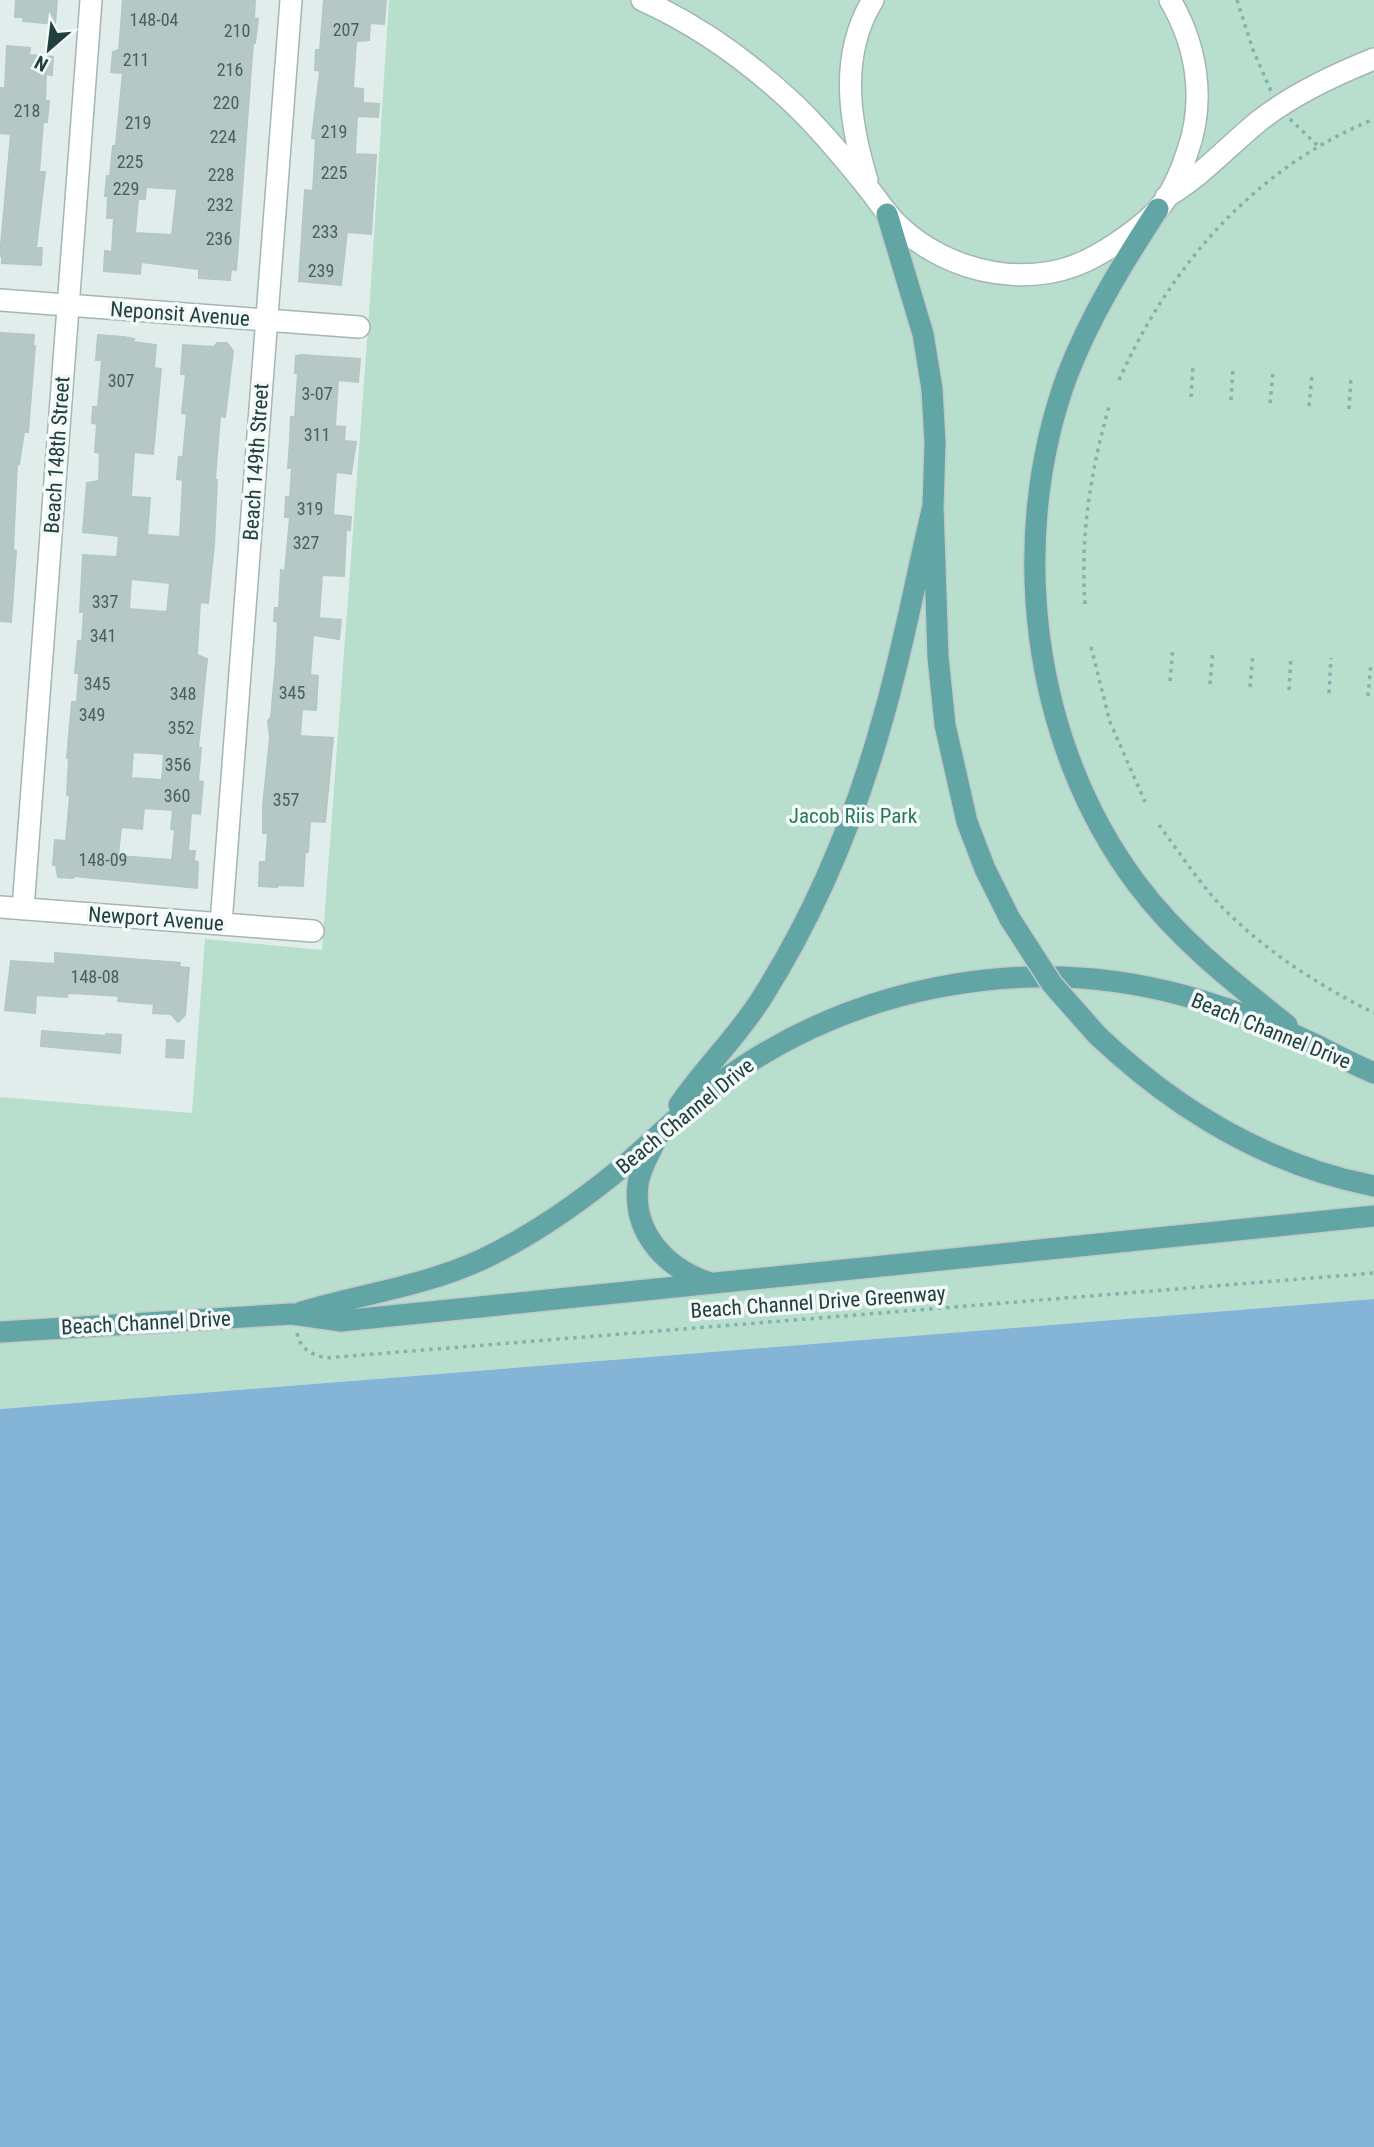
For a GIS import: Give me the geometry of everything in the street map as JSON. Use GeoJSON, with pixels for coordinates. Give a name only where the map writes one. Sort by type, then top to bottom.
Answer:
{"type":"FeatureCollection","features":[{"type":"Feature","properties":{"kind":"main road"},"geometry":{"type":"LineString","coordinates":[[1161,204],[1123,262],[1093,317],[1068,376],[1054,421],[1040,492],[1035,554],[1037,609],[1043,658],[1055,711],[1076,772],[1096,818],[1122,864],[1154,906],[1189,944],[1227,978],[1308,1041]]}},
{"type":"Feature","properties":{"kind":"main road"},"geometry":{"type":"LineString","coordinates":[[887,214],[923,334],[928,364],[934,418],[933,506],[940,680],[950,751],[975,846],[1010,919],[1052,984],[1097,1035],[1130,1066],[1170,1097],[1231,1135],[1273,1156],[1307,1169],[1374,1186]]}},
{"type":"Feature","properties":{"kind":"main road"},"geometry":{"type":"LineString","coordinates":[[711,1284],[684,1273],[662,1256],[653,1245],[642,1221],[639,1182],[658,1136],[686,1094],[735,1037],[763,997],[804,924],[831,866],[855,809],[884,718],[933,506]]}},
{"type":"Feature","properties":{"kind":"main road","name":"Beach Channel Drive"},"geometry":{"type":"LineString","coordinates":[[292,1314],[405,1286],[481,1259],[526,1237],[566,1211],[712,1088],[784,1041],[876,1002],[920,990],[968,982],[1052,978],[1156,989],[1229,1010],[1308,1041],[1374,1073]]}},
{"type":"Feature","properties":{"kind":"main road","name":"Beach Channel Drive"},"geometry":{"type":"LineString","coordinates":[[0,1332],[292,1314],[341,1321],[1374,1216]]}},
{"type":"Feature","properties":{"kind":"street","name":"Beach 148th Street"},"geometry":{"type":"LineString","coordinates":[[23,909],[91,0]]}},
{"type":"Feature","properties":{"kind":"street","name":"Beach 149th Street"},"geometry":{"type":"LineString","coordinates":[[221,924],[291,0]]}},
{"type":"Feature","properties":{"kind":"street"},"geometry":{"type":"LineString","coordinates":[[642,0],[701,30],[752,66],[809,119],[887,214],[910,236],[952,261],[984,271],[1018,275],[1053,272],[1093,258],[1188,185],[1244,134],[1281,105],[1317,84],[1374,59]]}},
{"type":"Feature","properties":{"kind":"street"},"geometry":{"type":"LineString","coordinates":[[869,189],[854,127],[850,79],[856,38],[873,0]]}},
{"type":"Feature","properties":{"kind":"street"},"geometry":{"type":"LineString","coordinates":[[1161,204],[1189,149],[1197,103],[1196,70],[1189,40],[1170,0]]}},
{"type":"Feature","properties":{"kind":"street","name":"Neponsit Avenue"},"geometry":{"type":"LineString","coordinates":[[0,300],[359,327]]}},
{"type":"Feature","properties":{"kind":"street","name":"Newport Avenue"},"geometry":{"type":"LineString","coordinates":[[0,908],[313,931]]}},
{"type":"Feature","properties":{"kind":"path"},"geometry":{"type":"LineString","coordinates":[[1237,0],[1253,50],[1272,93]]}},
{"type":"Feature","properties":{"kind":"path"},"geometry":{"type":"LineString","coordinates":[[1288,116],[1319,147]]}},
{"type":"Feature","properties":{"kind":"path"},"geometry":{"type":"LineString","coordinates":[[1119,380],[1152,313],[1194,254],[1247,200],[1285,169],[1319,147],[1374,119]]}},
{"type":"Feature","properties":{"kind":"path"},"geometry":{"type":"LineString","coordinates":[[1191,397],[1193,366]]}},
{"type":"Feature","properties":{"kind":"path"},"geometry":{"type":"LineString","coordinates":[[1231,400],[1233,369]]}},
{"type":"Feature","properties":{"kind":"path"},"geometry":{"type":"LineString","coordinates":[[1270,403],[1273,372]]}},
{"type":"Feature","properties":{"kind":"path"},"geometry":{"type":"LineString","coordinates":[[1309,406],[1312,375]]}},
{"type":"Feature","properties":{"kind":"path"},"geometry":{"type":"LineString","coordinates":[[1349,409],[1351,378]]}},
{"type":"Feature","properties":{"kind":"path"},"geometry":{"type":"LineString","coordinates":[[1085,604],[1086,517],[1093,469],[1110,403]]}},
{"type":"Feature","properties":{"kind":"path"},"geometry":{"type":"LineString","coordinates":[[1170,681],[1173,646]]}},
{"type":"Feature","properties":{"kind":"path"},"geometry":{"type":"LineString","coordinates":[[1091,647],[1111,722],[1145,802]]}},
{"type":"Feature","properties":{"kind":"path"},"geometry":{"type":"LineString","coordinates":[[1210,684],[1213,650]]}},
{"type":"Feature","properties":{"kind":"path"},"geometry":{"type":"LineString","coordinates":[[1250,687],[1253,653]]}},
{"type":"Feature","properties":{"kind":"path"},"geometry":{"type":"LineString","coordinates":[[1289,690],[1292,656]]}},
{"type":"Feature","properties":{"kind":"path"},"geometry":{"type":"LineString","coordinates":[[1329,693],[1332,659]]}},
{"type":"Feature","properties":{"kind":"path"},"geometry":{"type":"LineString","coordinates":[[1368,696],[1371,662]]}},
{"type":"Feature","properties":{"kind":"path"},"geometry":{"type":"LineString","coordinates":[[1159,825],[1220,904],[1240,924],[1297,970],[1374,1013]]}},
{"type":"Feature","properties":{"kind":"path","name":"Beach Channel Drive Greenway"},"geometry":{"type":"LineString","coordinates":[[292,1314],[298,1341],[312,1354],[326,1359],[1374,1273]]}},
{"type":"Feature","properties":{"kind":"green space","name":"Jacob Riis Park"},"geometry":{"type":"Polygon","coordinates":[[[389,0],[1374,0],[1374,1299],[0,1409],[0,1097],[192,1113],[205,939],[322,950],[369,314],[389,0]]]}},
{"type":"Feature","properties":{"kind":"water"},"geometry":{"type":"Polygon","coordinates":[[[1374,1299],[1374,2147],[0,2147],[0,1409],[1374,1299]]]}},
{"type":"Feature","properties":{"kind":"building"},"geometry":{"type":"Polygon","coordinates":[[[16,0],[57,0],[55,24],[23,21],[24,17],[15,17],[16,0]]]}},
{"type":"Feature","properties":{"kind":"building"},"geometry":{"type":"Polygon","coordinates":[[[123,0],[255,0],[254,18],[258,19],[253,43],[236,270],[231,269],[230,280],[199,278],[199,269],[141,262],[140,274],[104,271],[105,251],[112,252],[114,218],[107,218],[108,196],[105,196],[113,146],[116,146],[123,73],[111,72],[113,52],[119,50],[123,0]],[[146,187],[145,199],[138,199],[135,233],[172,235],[177,189],[146,187]]]}},
{"type":"Feature","properties":{"kind":"building"},"geometry":{"type":"Polygon","coordinates":[[[324,0],[386,0],[384,24],[370,23],[369,40],[356,41],[353,88],[363,89],[363,103],[379,104],[378,117],[357,116],[355,154],[376,155],[371,234],[347,232],[341,285],[299,281],[305,190],[313,191],[316,139],[312,138],[320,71],[315,70],[316,50],[320,50],[324,0]]]}},
{"type":"Feature","properties":{"kind":"building"},"geometry":{"type":"Polygon","coordinates":[[[7,46],[30,48],[29,55],[53,57],[52,75],[46,74],[45,101],[49,101],[47,122],[43,122],[39,172],[45,172],[36,248],[42,248],[41,265],[2,263],[0,256],[11,134],[0,133],[0,88],[5,88],[7,46]]]}},
{"type":"Feature","properties":{"kind":"building"},"geometry":{"type":"Polygon","coordinates":[[[1,333],[34,335],[35,346],[28,432],[24,432],[19,464],[17,463],[13,550],[16,551],[11,622],[0,621],[1,333]]]}},
{"type":"Feature","properties":{"kind":"building"},"geometry":{"type":"Polygon","coordinates":[[[98,335],[124,337],[134,339],[133,342],[156,345],[154,368],[161,369],[153,454],[134,452],[131,497],[150,498],[147,535],[180,537],[183,480],[177,479],[179,457],[183,457],[187,414],[182,413],[186,374],[181,374],[183,345],[214,347],[217,343],[227,343],[233,351],[225,417],[220,416],[214,545],[208,603],[200,602],[197,655],[207,659],[198,748],[201,748],[198,781],[203,782],[200,814],[191,813],[188,851],[195,851],[194,861],[198,862],[197,888],[73,876],[58,877],[56,865],[53,865],[55,840],[66,841],[70,796],[67,795],[67,758],[72,702],[77,702],[79,673],[75,673],[78,641],[82,641],[84,612],[80,612],[83,555],[117,557],[119,536],[83,532],[87,483],[99,481],[100,453],[95,452],[97,424],[92,423],[93,407],[98,407],[102,360],[96,360],[98,335]],[[131,579],[129,609],[167,612],[170,583],[131,579]],[[133,752],[131,778],[162,780],[164,754],[133,752]],[[144,808],[142,829],[121,827],[118,856],[172,860],[175,830],[171,829],[173,810],[144,808]]]}},
{"type":"Feature","properties":{"kind":"building"},"geometry":{"type":"Polygon","coordinates":[[[296,356],[360,359],[358,382],[338,380],[335,426],[345,427],[344,441],[356,442],[351,474],[336,472],[333,515],[351,517],[350,530],[346,530],[344,576],[322,575],[319,618],[341,620],[339,639],[313,635],[310,675],[318,676],[316,710],[302,709],[300,736],[333,738],[325,822],[310,821],[303,886],[259,886],[260,862],[266,862],[268,833],[263,833],[263,806],[270,737],[268,721],[271,717],[276,662],[278,622],[274,621],[275,608],[279,608],[281,570],[285,571],[290,517],[285,517],[286,497],[290,497],[292,468],[288,468],[291,417],[295,417],[298,373],[295,373],[296,356]]]}},
{"type":"Feature","properties":{"kind":"building"},"geometry":{"type":"Polygon","coordinates":[[[55,953],[180,963],[179,967],[189,968],[185,1015],[178,1022],[171,1014],[153,1013],[154,1004],[118,1001],[119,996],[72,993],[67,994],[67,997],[36,995],[35,1013],[5,1010],[11,961],[55,964],[55,953]]]}},
{"type":"Feature","properties":{"kind":"building"},"geometry":{"type":"Polygon","coordinates":[[[42,1031],[121,1035],[120,1053],[41,1046],[42,1031]]]}},
{"type":"Feature","properties":{"kind":"building"},"geometry":{"type":"Polygon","coordinates":[[[167,1040],[184,1041],[183,1058],[166,1057],[167,1040]]]}}]}
